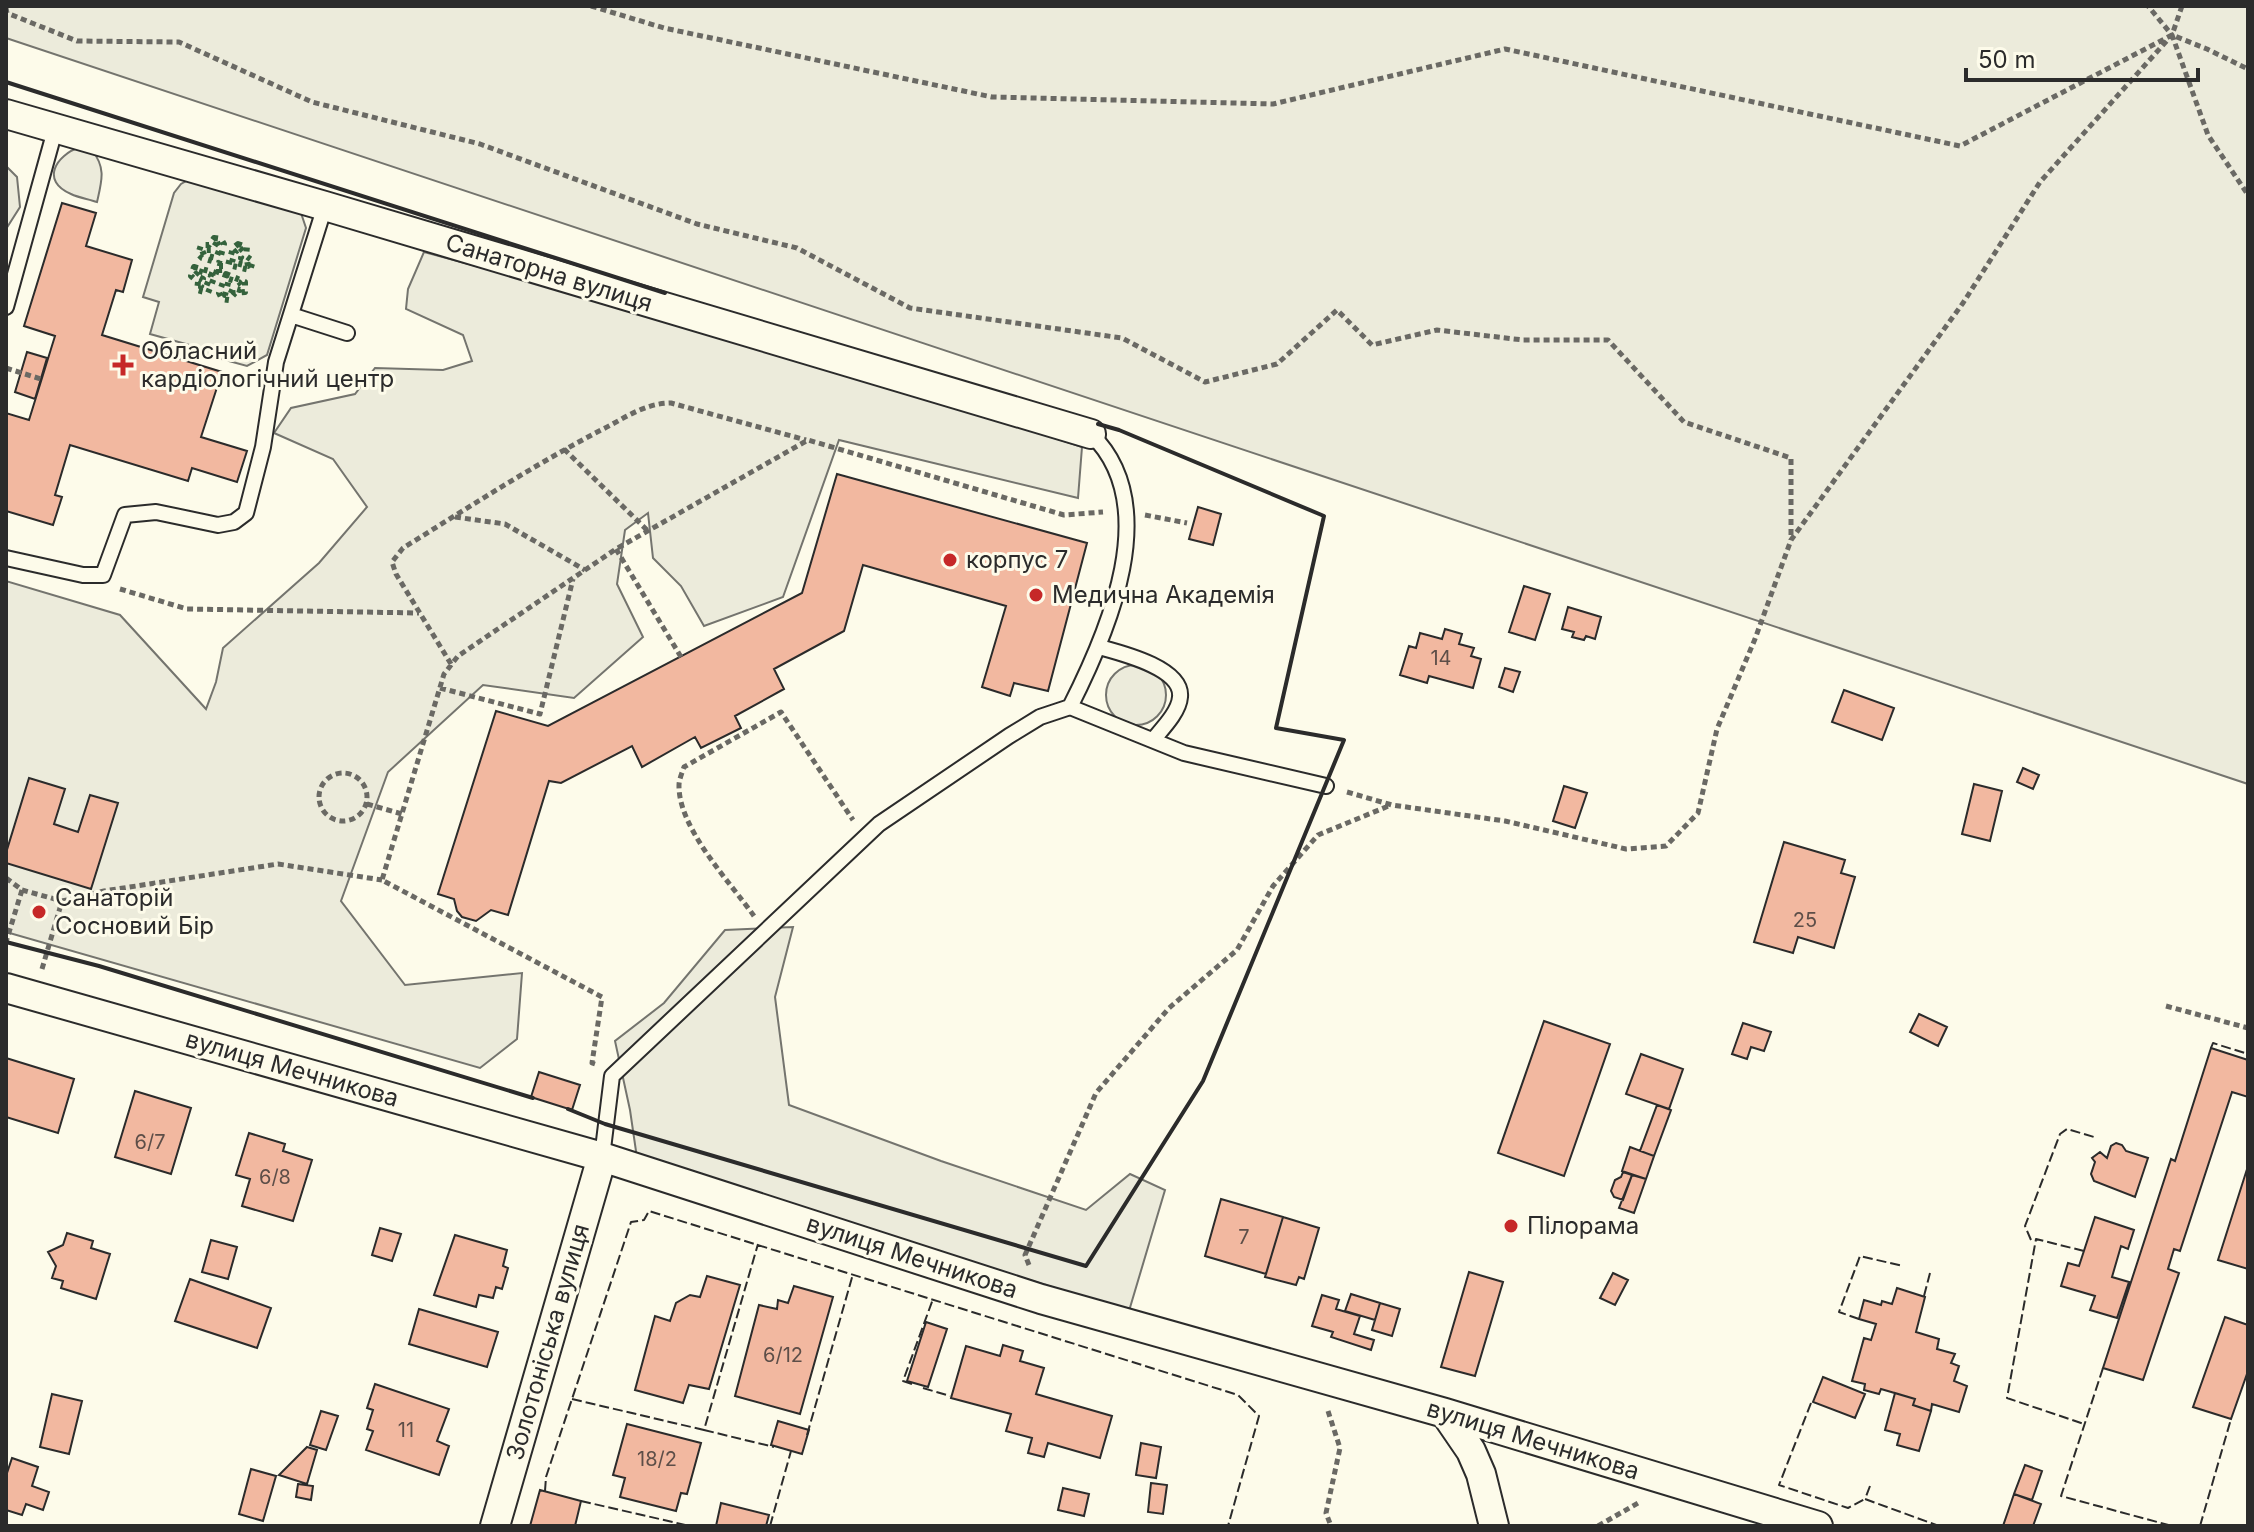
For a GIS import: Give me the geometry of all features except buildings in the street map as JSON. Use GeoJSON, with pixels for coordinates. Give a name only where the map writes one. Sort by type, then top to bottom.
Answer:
{"type":"FeatureCollection","features":[{"type":"Feature","properties":{"kind":"street","name":"Санаторна вулиця"},"geometry":{"type":"LineString","coordinates":[[6,114],[1091,434]]}},
{"type":"Feature","properties":{"kind":"street","name":"вулиця Мечникова"},"geometry":{"type":"LineString","coordinates":[[6,988],[602,1157],[1041,1299],[1445,1413],[1818,1526]]}},
{"type":"Feature","properties":{"kind":"street","name":"Золотоніська вулиця"},"geometry":{"type":"LineString","coordinates":[[495,1526],[602,1157]]}},
{"type":"Feature","properties":{"kind":"street"},"geometry":{"type":"LineString","coordinates":[[1445,1413],[1476,1463],[1494,1526]]}},
{"type":"Feature","properties":{"kind":"lane"},"geometry":{"type":"LineString","coordinates":[[6,307],[55,130]]}},
{"type":"Feature","properties":{"kind":"lane"},"geometry":{"type":"LineString","coordinates":[[6,558],[83,575],[103,575],[125,515],[156,512],[218,525],[234,522],[246,513],[263,447],[276,362],[325,206]]}},
{"type":"Feature","properties":{"kind":"lane"},"geometry":{"type":"LineString","coordinates":[[291,315],[347,333]]}},
{"type":"Feature","properties":{"kind":"lane"},"geometry":{"type":"LineString","coordinates":[[1070,707],[1099,647],[1124,572],[1125,511],[1117,470],[1107,450],[1091,434]]}},
{"type":"Feature","properties":{"kind":"lane"},"geometry":{"type":"LineString","coordinates":[[1099,647],[1160,668],[1177,683],[1181,695],[1178,706],[1153,740]]}},
{"type":"Feature","properties":{"kind":"lane"},"geometry":{"type":"LineString","coordinates":[[602,1157],[612,1076],[879,824],[1040,717],[1070,707],[1184,753],[1326,786]]}},
{"type":"Feature","properties":{"kind":"path"},"geometry":{"type":"LineString","coordinates":[[591,6],[664,28],[992,97],[1273,104],[1505,49],[1960,146],[2172,35],[2248,69]]}},
{"type":"Feature","properties":{"kind":"path"},"geometry":{"type":"LineString","coordinates":[[2148,6],[2172,35],[2208,135],[2248,195]]}},
{"type":"Feature","properties":{"kind":"path"},"geometry":{"type":"LineString","coordinates":[[1326,786],[1392,805],[1505,821],[1626,849],[1666,846],[1698,813],[1717,729],[1755,639],[1791,540],[1963,303],[2040,182],[2172,35],[2182,6]]}},
{"type":"Feature","properties":{"kind":"path"},"geometry":{"type":"LineString","coordinates":[[6,8],[7,13],[77,41],[179,42],[312,102],[480,144],[697,224],[797,248],[910,308],[1122,338],[1205,382],[1277,364],[1337,310],[1372,345],[1437,330],[1523,340],[1608,340],[1684,422],[1791,458],[1791,540]]}},
{"type":"Feature","properties":{"kind":"path"},"geometry":{"type":"LineString","coordinates":[[6,368],[41,379]]}},
{"type":"Feature","properties":{"kind":"path"},"geometry":{"type":"LineString","coordinates":[[451,664],[396,574],[392,562],[403,548],[564,449],[658,403],[671,403],[808,440],[1064,515],[1125,511],[1187,523]]}},
{"type":"Feature","properties":{"kind":"path"},"geometry":{"type":"LineString","coordinates":[[382,880],[444,674],[458,656],[616,549],[808,440]]}},
{"type":"Feature","properties":{"kind":"path"},"geometry":{"type":"LineString","coordinates":[[564,449],[648,531]]}},
{"type":"Feature","properties":{"kind":"path"},"geometry":{"type":"LineString","coordinates":[[454,516],[505,524],[585,570]]}},
{"type":"Feature","properties":{"kind":"path"},"geometry":{"type":"LineString","coordinates":[[616,549],[681,657]]}},
{"type":"Feature","properties":{"kind":"path"},"geometry":{"type":"LineString","coordinates":[[103,575],[118,589],[187,609],[420,613]]}},
{"type":"Feature","properties":{"kind":"path"},"geometry":{"type":"LineString","coordinates":[[440,688],[540,714],[573,578]]}},
{"type":"Feature","properties":{"kind":"path"},"geometry":{"type":"LineString","coordinates":[[765,931],[692,830],[682,807],[678,783],[684,767],[781,712],[865,837]]}},
{"type":"Feature","properties":{"kind":"path"},"geometry":{"type":"LineString","coordinates":[[350,774],[360,780],[366,789],[367,804],[357,818],[346,822],[335,820],[320,805],[319,794],[330,777],[350,774]]}},
{"type":"Feature","properties":{"kind":"path"},"geometry":{"type":"LineString","coordinates":[[367,804],[402,814]]}},
{"type":"Feature","properties":{"kind":"path"},"geometry":{"type":"LineString","coordinates":[[1041,1299],[1025,1255],[1096,1093],[1169,1008],[1237,950],[1273,886],[1318,835],[1392,805]]}},
{"type":"Feature","properties":{"kind":"path"},"geometry":{"type":"LineString","coordinates":[[6,878],[22,890],[62,901],[104,891],[278,864],[382,880],[602,997],[592,1063],[612,1076]]}},
{"type":"Feature","properties":{"kind":"path"},"geometry":{"type":"LineString","coordinates":[[6,942],[22,890]]}},
{"type":"Feature","properties":{"kind":"path"},"geometry":{"type":"LineString","coordinates":[[34,995],[62,901]]}},
{"type":"Feature","properties":{"kind":"path"},"geometry":{"type":"LineString","coordinates":[[2166,1006],[2248,1028]]}},
{"type":"Feature","properties":{"kind":"path"},"geometry":{"type":"LineString","coordinates":[[1315,1377],[1340,1448],[1326,1513],[1331,1526]]}},
{"type":"Feature","properties":{"kind":"shaded area"},"geometry":{"type":"Polygon","coordinates":[[[6,6],[2248,6],[2248,784],[6,38],[6,6]]]}},
{"type":"Feature","properties":{"kind":"shaded area"},"geometry":{"type":"Polygon","coordinates":[[[80,147],[92,150],[101,169],[97,202],[62,189],[54,176],[58,162],[80,147]]]}},
{"type":"Feature","properties":{"kind":"shaded area"},"geometry":{"type":"Polygon","coordinates":[[[6,166],[17,177],[20,207],[6,229],[6,166]]]}},
{"type":"Feature","properties":{"kind":"shaded area"},"geometry":{"type":"Polygon","coordinates":[[[190,179],[300,210],[306,228],[267,355],[247,366],[192,351],[193,346],[150,334],[159,302],[143,297],[174,193],[190,179]]]}},
{"type":"Feature","properties":{"kind":"shaded area"},"geometry":{"type":"Polygon","coordinates":[[[424,252],[791,351],[1082,447],[1078,498],[839,440],[783,597],[704,626],[681,586],[653,558],[648,513],[625,530],[617,584],[643,637],[574,698],[483,685],[388,772],[341,901],[405,985],[522,973],[517,1039],[480,1068],[6,932],[6,581],[120,615],[206,709],[223,648],[319,563],[367,507],[333,459],[274,433],[291,408],[355,394],[375,368],[443,370],[472,361],[463,335],[406,309],[408,289],[424,252]]]}},
{"type":"Feature","properties":{"kind":"shaded area"},"geometry":{"type":"Polygon","coordinates":[[[1136,665],[1147,667],[1157,674],[1164,684],[1164,706],[1157,716],[1147,723],[1136,725],[1125,723],[1115,716],[1108,706],[1106,695],[1108,684],[1115,674],[1125,667],[1136,665]]]}},
{"type":"Feature","properties":{"kind":"shaded area"},"geometry":{"type":"Polygon","coordinates":[[[793,927],[775,997],[789,1105],[1086,1210],[1130,1174],[1165,1190],[1129,1311],[637,1158],[615,1041],[664,1003],[725,930],[793,927]]]}},
{"type":"Feature","properties":{"kind":"hedge"},"geometry":{"type":"LineString","coordinates":[[214,238],[221,239],[224,244],[219,263],[198,254],[201,245],[209,245],[214,238]]}},
{"type":"Feature","properties":{"kind":"hedge"},"geometry":{"type":"LineString","coordinates":[[217,242],[220,248],[216,258],[204,255],[202,250],[212,250],[217,242]]}},
{"type":"Feature","properties":{"kind":"hedge"},"geometry":{"type":"LineString","coordinates":[[238,244],[247,247],[246,256],[253,261],[250,270],[228,265],[233,248],[238,244]]}},
{"type":"Feature","properties":{"kind":"hedge"},"geometry":{"type":"LineString","coordinates":[[240,248],[243,251],[241,258],[247,260],[248,266],[232,262],[240,248]]}},
{"type":"Feature","properties":{"kind":"hedge"},"geometry":{"type":"LineString","coordinates":[[219,266],[223,266],[224,270],[219,270],[219,266]]}},
{"type":"Feature","properties":{"kind":"hedge"},"geometry":{"type":"LineString","coordinates":[[194,267],[216,273],[208,293],[197,290],[198,282],[191,276],[194,267]]}},
{"type":"Feature","properties":{"kind":"hedge"},"geometry":{"type":"LineString","coordinates":[[199,271],[211,275],[205,289],[201,287],[203,279],[195,275],[199,271]]}},
{"type":"Feature","properties":{"kind":"hedge"},"geometry":{"type":"LineString","coordinates":[[226,274],[245,282],[245,292],[235,293],[229,300],[222,299],[219,293],[226,274]]}},
{"type":"Feature","properties":{"kind":"hedge"},"geometry":{"type":"LineString","coordinates":[[229,279],[243,287],[240,290],[233,288],[230,295],[225,295],[229,279]]}},
{"type":"Feature","properties":{"kind":"fence"},"geometry":{"type":"LineString","coordinates":[[2211,1048],[2213,1043],[2248,1054]]}},
{"type":"Feature","properties":{"kind":"fence"},"geometry":{"type":"LineString","coordinates":[[2031,1240],[2025,1226],[2060,1134],[2067,1129],[2094,1137]]}},
{"type":"Feature","properties":{"kind":"fence"},"geometry":{"type":"LineString","coordinates":[[545,1491],[546,1477],[631,1222],[644,1220],[649,1211],[1238,1395],[1259,1416],[1228,1526]]}},
{"type":"Feature","properties":{"kind":"fence"},"geometry":{"type":"LineString","coordinates":[[2084,1251],[2036,1239],[2007,1398],[2084,1424]]}},
{"type":"Feature","properties":{"kind":"fence"},"geometry":{"type":"LineString","coordinates":[[572,1399],[704,1430],[758,1244]]}},
{"type":"Feature","properties":{"kind":"fence"},"geometry":{"type":"LineString","coordinates":[[1859,1319],[1839,1312],[1860,1256],[1903,1266]]}},
{"type":"Feature","properties":{"kind":"fence"},"geometry":{"type":"LineString","coordinates":[[1924,1296],[1930,1273]]}},
{"type":"Feature","properties":{"kind":"fence"},"geometry":{"type":"LineString","coordinates":[[807,1435],[853,1274]]}},
{"type":"Feature","properties":{"kind":"fence"},"geometry":{"type":"LineString","coordinates":[[912,1384],[903,1381],[933,1299]]}},
{"type":"Feature","properties":{"kind":"fence"},"geometry":{"type":"LineString","coordinates":[[2103,1368],[2061,1496],[2172,1526]]}},
{"type":"Feature","properties":{"kind":"fence"},"geometry":{"type":"LineString","coordinates":[[923,1388],[950,1396]]}},
{"type":"Feature","properties":{"kind":"fence"},"geometry":{"type":"LineString","coordinates":[[1811,1403],[1779,1485],[1848,1508],[1865,1499]]}},
{"type":"Feature","properties":{"kind":"fence"},"geometry":{"type":"LineString","coordinates":[[2200,1526],[2231,1419]]}},
{"type":"Feature","properties":{"kind":"fence"},"geometry":{"type":"LineString","coordinates":[[704,1430],[774,1447]]}},
{"type":"Feature","properties":{"kind":"fence"},"geometry":{"type":"LineString","coordinates":[[770,1526],[791,1451]]}},
{"type":"Feature","properties":{"kind":"fence"},"geometry":{"type":"LineString","coordinates":[[1870,1486],[1865,1499],[1939,1526]]}},
{"type":"Feature","properties":{"kind":"fence"},"geometry":{"type":"LineString","coordinates":[[581,1501],[690,1526]]}},
{"type":"Feature","properties":{"kind":"wall"},"geometry":{"type":"LineString","coordinates":[[6,82],[665,293]]}},
{"type":"Feature","properties":{"kind":"wall"},"geometry":{"type":"LineString","coordinates":[[568,1109],[605,1124],[1086,1266],[1203,1081],[1344,740],[1276,728],[1324,516],[1098,424]]}},
{"type":"Feature","properties":{"kind":"wall"},"geometry":{"type":"LineString","coordinates":[[6,942],[99,966],[533,1098]]}},
{"type":"Feature","properties":{"kind":"place","name":"Обласний кардіологічний центр"},"geometry":{"type":"Point","coordinates":[123,365]}},
{"type":"Feature","properties":{"kind":"place","name":"корпус 7"},"geometry":{"type":"Point","coordinates":[950,560]}},
{"type":"Feature","properties":{"kind":"place","name":"Медична Академія"},"geometry":{"type":"Point","coordinates":[1036,595]}},
{"type":"Feature","properties":{"kind":"place","name":"Санаторій Сосновий Бір"},"geometry":{"type":"Point","coordinates":[39,912]}},
{"type":"Feature","properties":{"kind":"place","name":"Пілорама"},"geometry":{"type":"Point","coordinates":[1511,1226]}}]}
